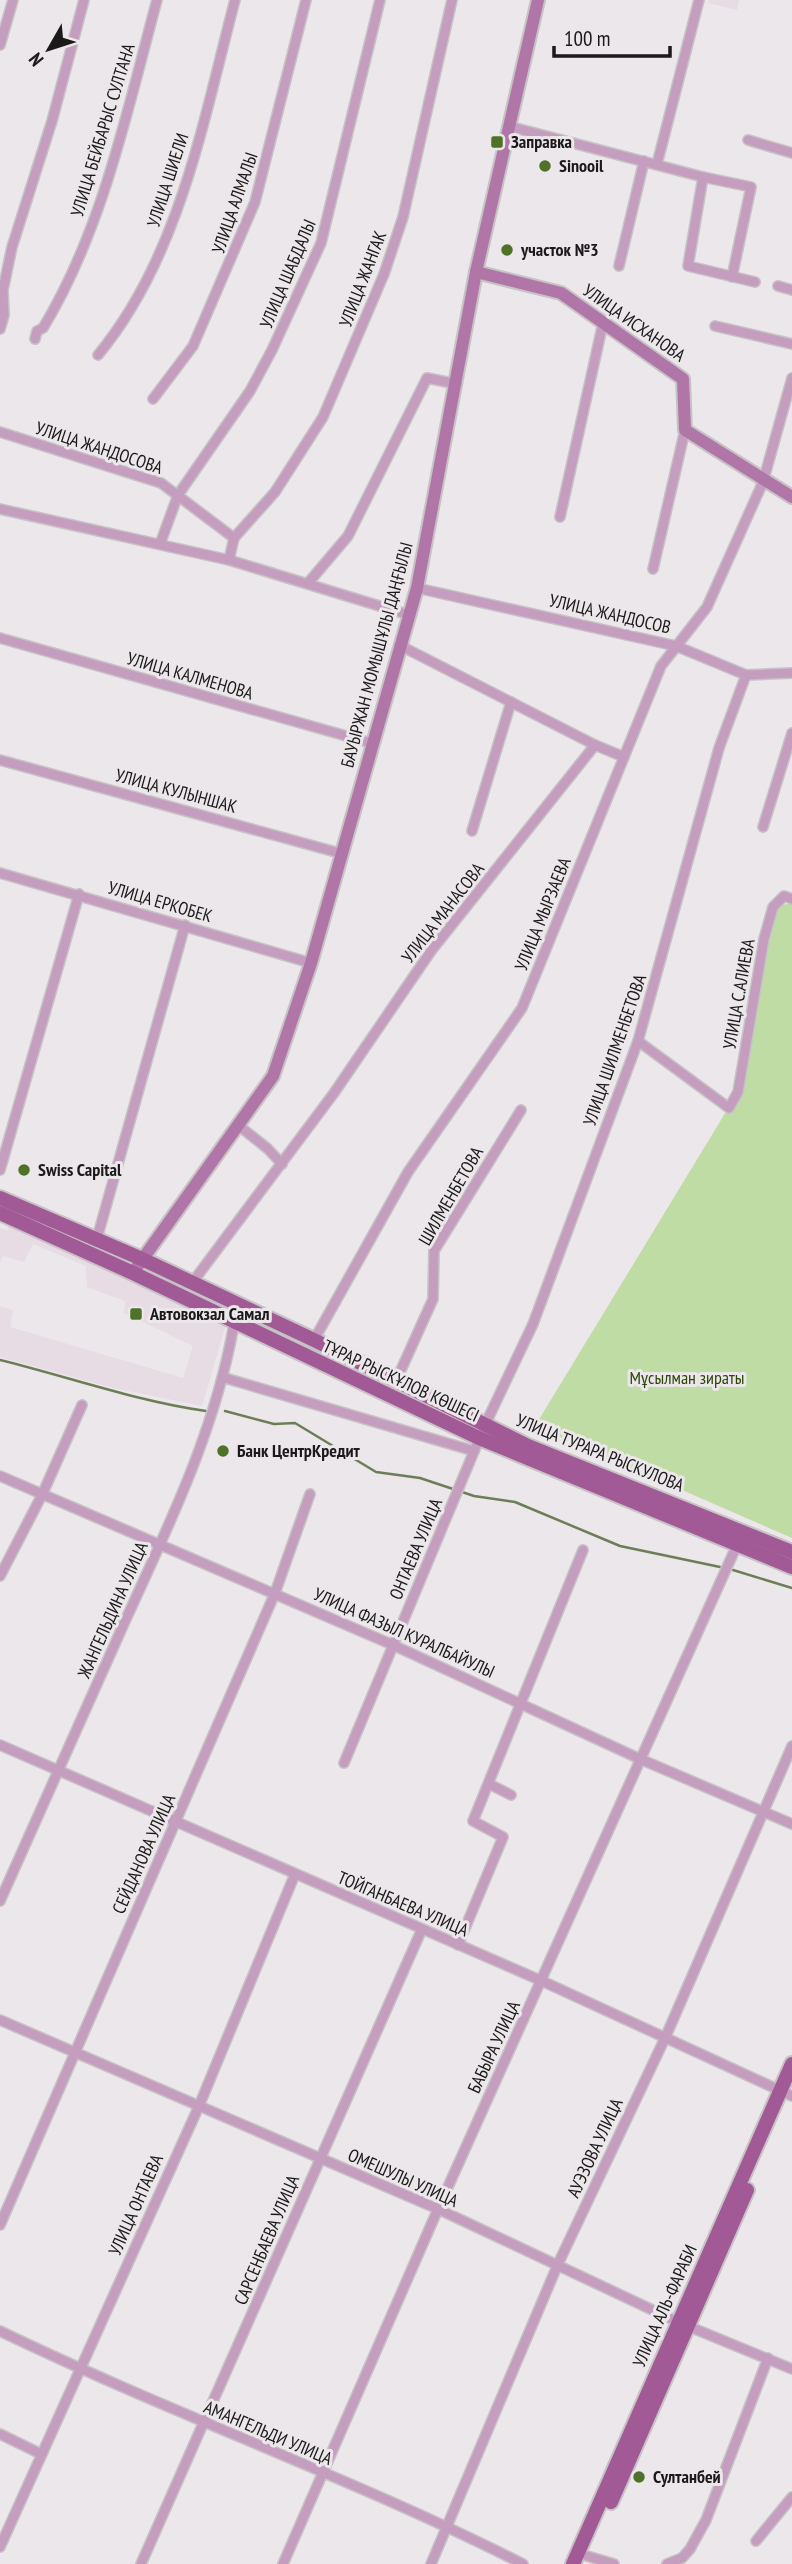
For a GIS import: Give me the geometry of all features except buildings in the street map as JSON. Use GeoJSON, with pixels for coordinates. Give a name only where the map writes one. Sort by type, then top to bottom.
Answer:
{"type":"FeatureCollection","features":[{"type":"Feature","properties":{"kind":"main road","name":"БАУЫРЖАН МОМЫШҰЛЫ ДАҢҒЫЛЫ"},"geometry":{"type":"LineString","coordinates":[[133,1273],[273,1076],[311,963],[417,588],[476,272],[538,0]]}},
{"type":"Feature","properties":{"kind":"main road","name":"УЛИЦА ИСХАНОВА"},"geometry":{"type":"LineString","coordinates":[[476,272],[561,293],[683,379],[685,430]]}},
{"type":"Feature","properties":{"kind":"main road"},"geometry":{"type":"LineString","coordinates":[[685,430],[792,498]]}},
{"type":"Feature","properties":{"kind":"main road"},"geometry":{"type":"LineString","coordinates":[[0,1199],[192,1283]]}},
{"type":"Feature","properties":{"kind":"main road","name":"ТҰРАР РЫСКҰЛОВ КӨШЕСІ"},"geometry":{"type":"LineString","coordinates":[[0,1213],[133,1273],[234,1324],[479,1438],[792,1567]]}},
{"type":"Feature","properties":{"kind":"main road","name":"УЛИЦА ТУРАРА РЫСКУЛОВА"},"geometry":{"type":"LineString","coordinates":[[192,1283],[396,1381],[479,1438],[792,1552]]}},
{"type":"Feature","properties":{"kind":"main road","name":"УЛИЦА АЛЬ-ФАРАБИ"},"geometry":{"type":"LineString","coordinates":[[573,2564],[788,2092],[792,2064]]}},
{"type":"Feature","properties":{"kind":"main road","name":"УЛИЦА АЛЬ-ФАРАБИ"},"geometry":{"type":"LineString","coordinates":[[585,2560],[684,2324]]}},
{"type":"Feature","properties":{"kind":"street"},"geometry":{"type":"LineString","coordinates":[[0,45],[13,0]]}},
{"type":"Feature","properties":{"kind":"street"},"geometry":{"type":"LineString","coordinates":[[0,329],[4,315],[3,290],[12,247],[52,121],[84,0]]}},
{"type":"Feature","properties":{"kind":"street","name":"УЛИЦА БЕЙБАРЫС СУЛТАНА"},"geometry":{"type":"LineString","coordinates":[[35,339],[37,331],[43,328],[72,278],[111,170],[157,0]]}},
{"type":"Feature","properties":{"kind":"street","name":"УЛИЦА ШИЕЛИ"},"geometry":{"type":"LineString","coordinates":[[98,355],[118,331],[148,281],[175,216],[235,0]]}},
{"type":"Feature","properties":{"kind":"street","name":"УЛИЦА АЛМАЛЫ"},"geometry":{"type":"LineString","coordinates":[[153,399],[193,346],[255,202],[306,0]]}},
{"type":"Feature","properties":{"kind":"street","name":"УЛИЦА ШАБДАЛЫ"},"geometry":{"type":"LineString","coordinates":[[160,544],[178,495],[250,391],[282,330],[321,243],[380,0]]}},
{"type":"Feature","properties":{"kind":"street","name":"УЛИЦА ЖАНГАК"},"geometry":{"type":"LineString","coordinates":[[234,538],[275,492],[323,417],[384,274],[403,218],[452,0]]}},
{"type":"Feature","properties":{"kind":"street"},"geometry":{"type":"LineString","coordinates":[[657,164],[699,0]]}},
{"type":"Feature","properties":{"kind":"street"},"geometry":{"type":"LineString","coordinates":[[508,127],[751,187],[732,277]]}},
{"type":"Feature","properties":{"kind":"street"},"geometry":{"type":"LineString","coordinates":[[748,140],[792,153]]}},
{"type":"Feature","properties":{"kind":"street"},"geometry":{"type":"LineString","coordinates":[[619,266],[644,161]]}},
{"type":"Feature","properties":{"kind":"street"},"geometry":{"type":"LineString","coordinates":[[703,177],[688,266],[755,282]]}},
{"type":"Feature","properties":{"kind":"street"},"geometry":{"type":"LineString","coordinates":[[778,286],[792,290]]}},
{"type":"Feature","properties":{"kind":"street"},"geometry":{"type":"LineString","coordinates":[[560,517],[603,323]]}},
{"type":"Feature","properties":{"kind":"street"},"geometry":{"type":"LineString","coordinates":[[715,326],[792,344]]}},
{"type":"Feature","properties":{"kind":"street"},"geometry":{"type":"LineString","coordinates":[[309,583],[348,536],[427,378],[457,384]]}},
{"type":"Feature","properties":{"kind":"street","name":"УЛИЦА МЫРЗАЕВА"},"geometry":{"type":"LineString","coordinates":[[314,1340],[408,1172],[522,1008],[661,666],[707,607],[763,482],[792,378]]}},
{"type":"Feature","properties":{"kind":"street"},"geometry":{"type":"LineString","coordinates":[[653,569],[685,430]]}},
{"type":"Feature","properties":{"kind":"street","name":"УЛИЦА ЖАНДОСОВА"},"geometry":{"type":"LineString","coordinates":[[0,432],[161,484],[234,538]]}},
{"type":"Feature","properties":{"kind":"street"},"geometry":{"type":"LineString","coordinates":[[0,509],[229,560],[409,615]]}},
{"type":"Feature","properties":{"kind":"street"},"geometry":{"type":"LineString","coordinates":[[229,560],[234,538]]}},
{"type":"Feature","properties":{"kind":"street","name":"УЛИЦА ЖАНДОСОВ"},"geometry":{"type":"LineString","coordinates":[[417,588],[676,646],[746,675],[792,673]]}},
{"type":"Feature","properties":{"kind":"street","name":"УЛИЦА КАЛМЕНОВА"},"geometry":{"type":"LineString","coordinates":[[0,638],[372,743]]}},
{"type":"Feature","properties":{"kind":"street"},"geometry":{"type":"LineString","coordinates":[[399,645],[624,757]]}},
{"type":"Feature","properties":{"kind":"street","name":"УЛИЦА ШИЛМЕНБЕТОВА"},"geometry":{"type":"LineString","coordinates":[[479,1438],[533,1324],[638,1041],[719,748],[746,675]]}},
{"type":"Feature","properties":{"kind":"street"},"geometry":{"type":"LineString","coordinates":[[472,831],[511,702]]}},
{"type":"Feature","properties":{"kind":"street"},"geometry":{"type":"LineString","coordinates":[[763,827],[792,733]]}},
{"type":"Feature","properties":{"kind":"street","name":"УЛИЦА МАНАСОВА"},"geometry":{"type":"LineString","coordinates":[[192,1283],[282,1164],[431,951],[596,745]]}},
{"type":"Feature","properties":{"kind":"street","name":"УЛИЦА КУЛЫНШАК"},"geometry":{"type":"LineString","coordinates":[[0,760],[343,854]]}},
{"type":"Feature","properties":{"kind":"street","name":"УЛИЦА ЕРКОБЕК"},"geometry":{"type":"LineString","coordinates":[[0,873],[311,963]]}},
{"type":"Feature","properties":{"kind":"street"},"geometry":{"type":"LineString","coordinates":[[0,1170],[79,894]]}},
{"type":"Feature","properties":{"kind":"street","name":"УЛИЦА С.АЛИЕВА"},"geometry":{"type":"LineString","coordinates":[[638,1041],[729,1108],[738,1092],[773,906],[784,896],[792,899]]}},
{"type":"Feature","properties":{"kind":"street"},"geometry":{"type":"LineString","coordinates":[[96,1241],[185,925]]}},
{"type":"Feature","properties":{"kind":"street","name":"ШИЛМЕНБЕТОВА"},"geometry":{"type":"LineString","coordinates":[[396,1381],[433,1299],[434,1251],[521,1110]]}},
{"type":"Feature","properties":{"kind":"street"},"geometry":{"type":"LineString","coordinates":[[238,1125],[282,1164]]}},
{"type":"Feature","properties":{"kind":"street","name":"ЖАНГЕЛЬДИНА УЛИЦА"},"geometry":{"type":"LineString","coordinates":[[0,1901],[160,1543],[212,1419],[225,1378],[234,1324]]}},
{"type":"Feature","properties":{"kind":"street"},"geometry":{"type":"LineString","coordinates":[[225,1378],[479,1438]]}},
{"type":"Feature","properties":{"kind":"street"},"geometry":{"type":"LineString","coordinates":[[0,1576],[42,1495],[82,1405]]}},
{"type":"Feature","properties":{"kind":"street","name":"ОНТАЕВА УЛИЦА"},"geometry":{"type":"LineString","coordinates":[[344,1763],[479,1438]]}},
{"type":"Feature","properties":{"kind":"street","name":"УЛИЦА ФАЗЫЛ КУРАЛБАЙУЛЫ"},"geometry":{"type":"LineString","coordinates":[[0,1476],[275,1593],[522,1703],[640,1759],[792,1824]]}},
{"type":"Feature","properties":{"kind":"street","name":"СЕЙДАНОВА УЛИЦА"},"geometry":{"type":"LineString","coordinates":[[0,2225],[275,1593],[310,1494]]}},
{"type":"Feature","properties":{"kind":"street","name":"БАБЫРА УЛИЦА"},"geometry":{"type":"LineString","coordinates":[[283,2564],[438,2209],[737,1545]]}},
{"type":"Feature","properties":{"kind":"street"},"geometry":{"type":"LineString","coordinates":[[458,1945],[503,1837],[473,1821],[583,1550]]}},
{"type":"Feature","properties":{"kind":"street","name":"ТОЙГАНБАЕВА УЛИЦА"},"geometry":{"type":"LineString","coordinates":[[0,1745],[542,1981],[788,2092]]}},
{"type":"Feature","properties":{"kind":"street","name":"АУЭЗОВА УЛИЦА"},"geometry":{"type":"LineString","coordinates":[[431,2564],[558,2264],[666,2036],[792,1746]]}},
{"type":"Feature","properties":{"kind":"street"},"geometry":{"type":"LineString","coordinates":[[489,1784],[511,1795]]}},
{"type":"Feature","properties":{"kind":"street","name":"УЛИЦА ОНТАЕВА"},"geometry":{"type":"LineString","coordinates":[[0,2547],[3,2531],[41,2454],[199,2106],[295,1874]]}},
{"type":"Feature","properties":{"kind":"street","name":"САРСЕНБАЕВА УЛИЦА"},"geometry":{"type":"LineString","coordinates":[[141,2564],[422,1929]]}},
{"type":"Feature","properties":{"kind":"street","name":"ОМЕШУЛЫ УЛИЦА"},"geometry":{"type":"LineString","coordinates":[[0,2020],[438,2209],[684,2324],[792,2369]]}},
{"type":"Feature","properties":{"kind":"street","name":"АМАНГЕЛЬДИ УЛИЦА"},"geometry":{"type":"LineString","coordinates":[[0,2330],[80,2369],[205,2424],[447,2526],[523,2564]]}},
{"type":"Feature","properties":{"kind":"street"},"geometry":{"type":"LineString","coordinates":[[667,2564],[682,2558],[690,2549],[706,2520],[768,2358]]}},
{"type":"Feature","properties":{"kind":"street"},"geometry":{"type":"LineString","coordinates":[[0,2434],[41,2454]]}},
{"type":"Feature","properties":{"kind":"street"},"geometry":{"type":"LineString","coordinates":[[755,2541],[792,2497]]}},
{"type":"Feature","properties":{"kind":"street"},"geometry":{"type":"LineString","coordinates":[[585,2560],[614,2564]]}},
{"type":"Feature","properties":{"kind":"shaded area"},"geometry":{"type":"Polygon","coordinates":[[[709,0],[739,0],[737,10],[708,3],[709,0]]]}},
{"type":"Feature","properties":{"kind":"shaded area"},"geometry":{"type":"Polygon","coordinates":[[[10,1223],[227,1321],[202,1406],[113,1388],[0,1357],[0,1306],[13,1310],[10,1327],[183,1378],[193,1346],[124,1313],[125,1301],[87,1287],[86,1266],[33,1244],[24,1262],[3,1256],[0,1263],[0,1228],[7,1231],[10,1223]]]}},
{"type":"Feature","properties":{"kind":"green space","name":"Мұсылман зираты"},"geometry":{"type":"Polygon","coordinates":[[[792,903],[792,1538],[535,1426],[738,1092],[773,907],[792,903]]]}},
{"type":"Feature","properties":{"kind":"green space"},"geometry":{"type":"Polygon","coordinates":[[[146,1268],[477,1425],[475,1430],[143,1275],[146,1268]]]}},
{"type":"Feature","properties":{"kind":"waterway"},"geometry":{"type":"LineString","coordinates":[[0,1360],[128,1395],[206,1411]]}},
{"type":"Feature","properties":{"kind":"waterway"},"geometry":{"type":"LineString","coordinates":[[225,1411],[274,1424],[295,1423],[376,1472],[420,1478],[474,1496],[515,1502],[620,1546],[720,1567]]}},
{"type":"Feature","properties":{"kind":"waterway"},"geometry":{"type":"LineString","coordinates":[[733,1570],[792,1588]]}},
{"type":"Feature","properties":{"kind":"place","name":"Заправка"},"geometry":{"type":"Point","coordinates":[497,142]}},
{"type":"Feature","properties":{"kind":"place","name":"Sinooil"},"geometry":{"type":"Point","coordinates":[545,166]}},
{"type":"Feature","properties":{"kind":"place","name":"участок №3"},"geometry":{"type":"Point","coordinates":[507,250]}},
{"type":"Feature","properties":{"kind":"place","name":"Swiss Capital"},"geometry":{"type":"Point","coordinates":[24,1170]}},
{"type":"Feature","properties":{"kind":"place","name":"Автовокзал Самал"},"geometry":{"type":"Point","coordinates":[136,1314]}},
{"type":"Feature","properties":{"kind":"place","name":"Банк ЦентрКредит"},"geometry":{"type":"Point","coordinates":[223,1451]}},
{"type":"Feature","properties":{"kind":"place","name":"Султанбей"},"geometry":{"type":"Point","coordinates":[639,2477]}}]}
